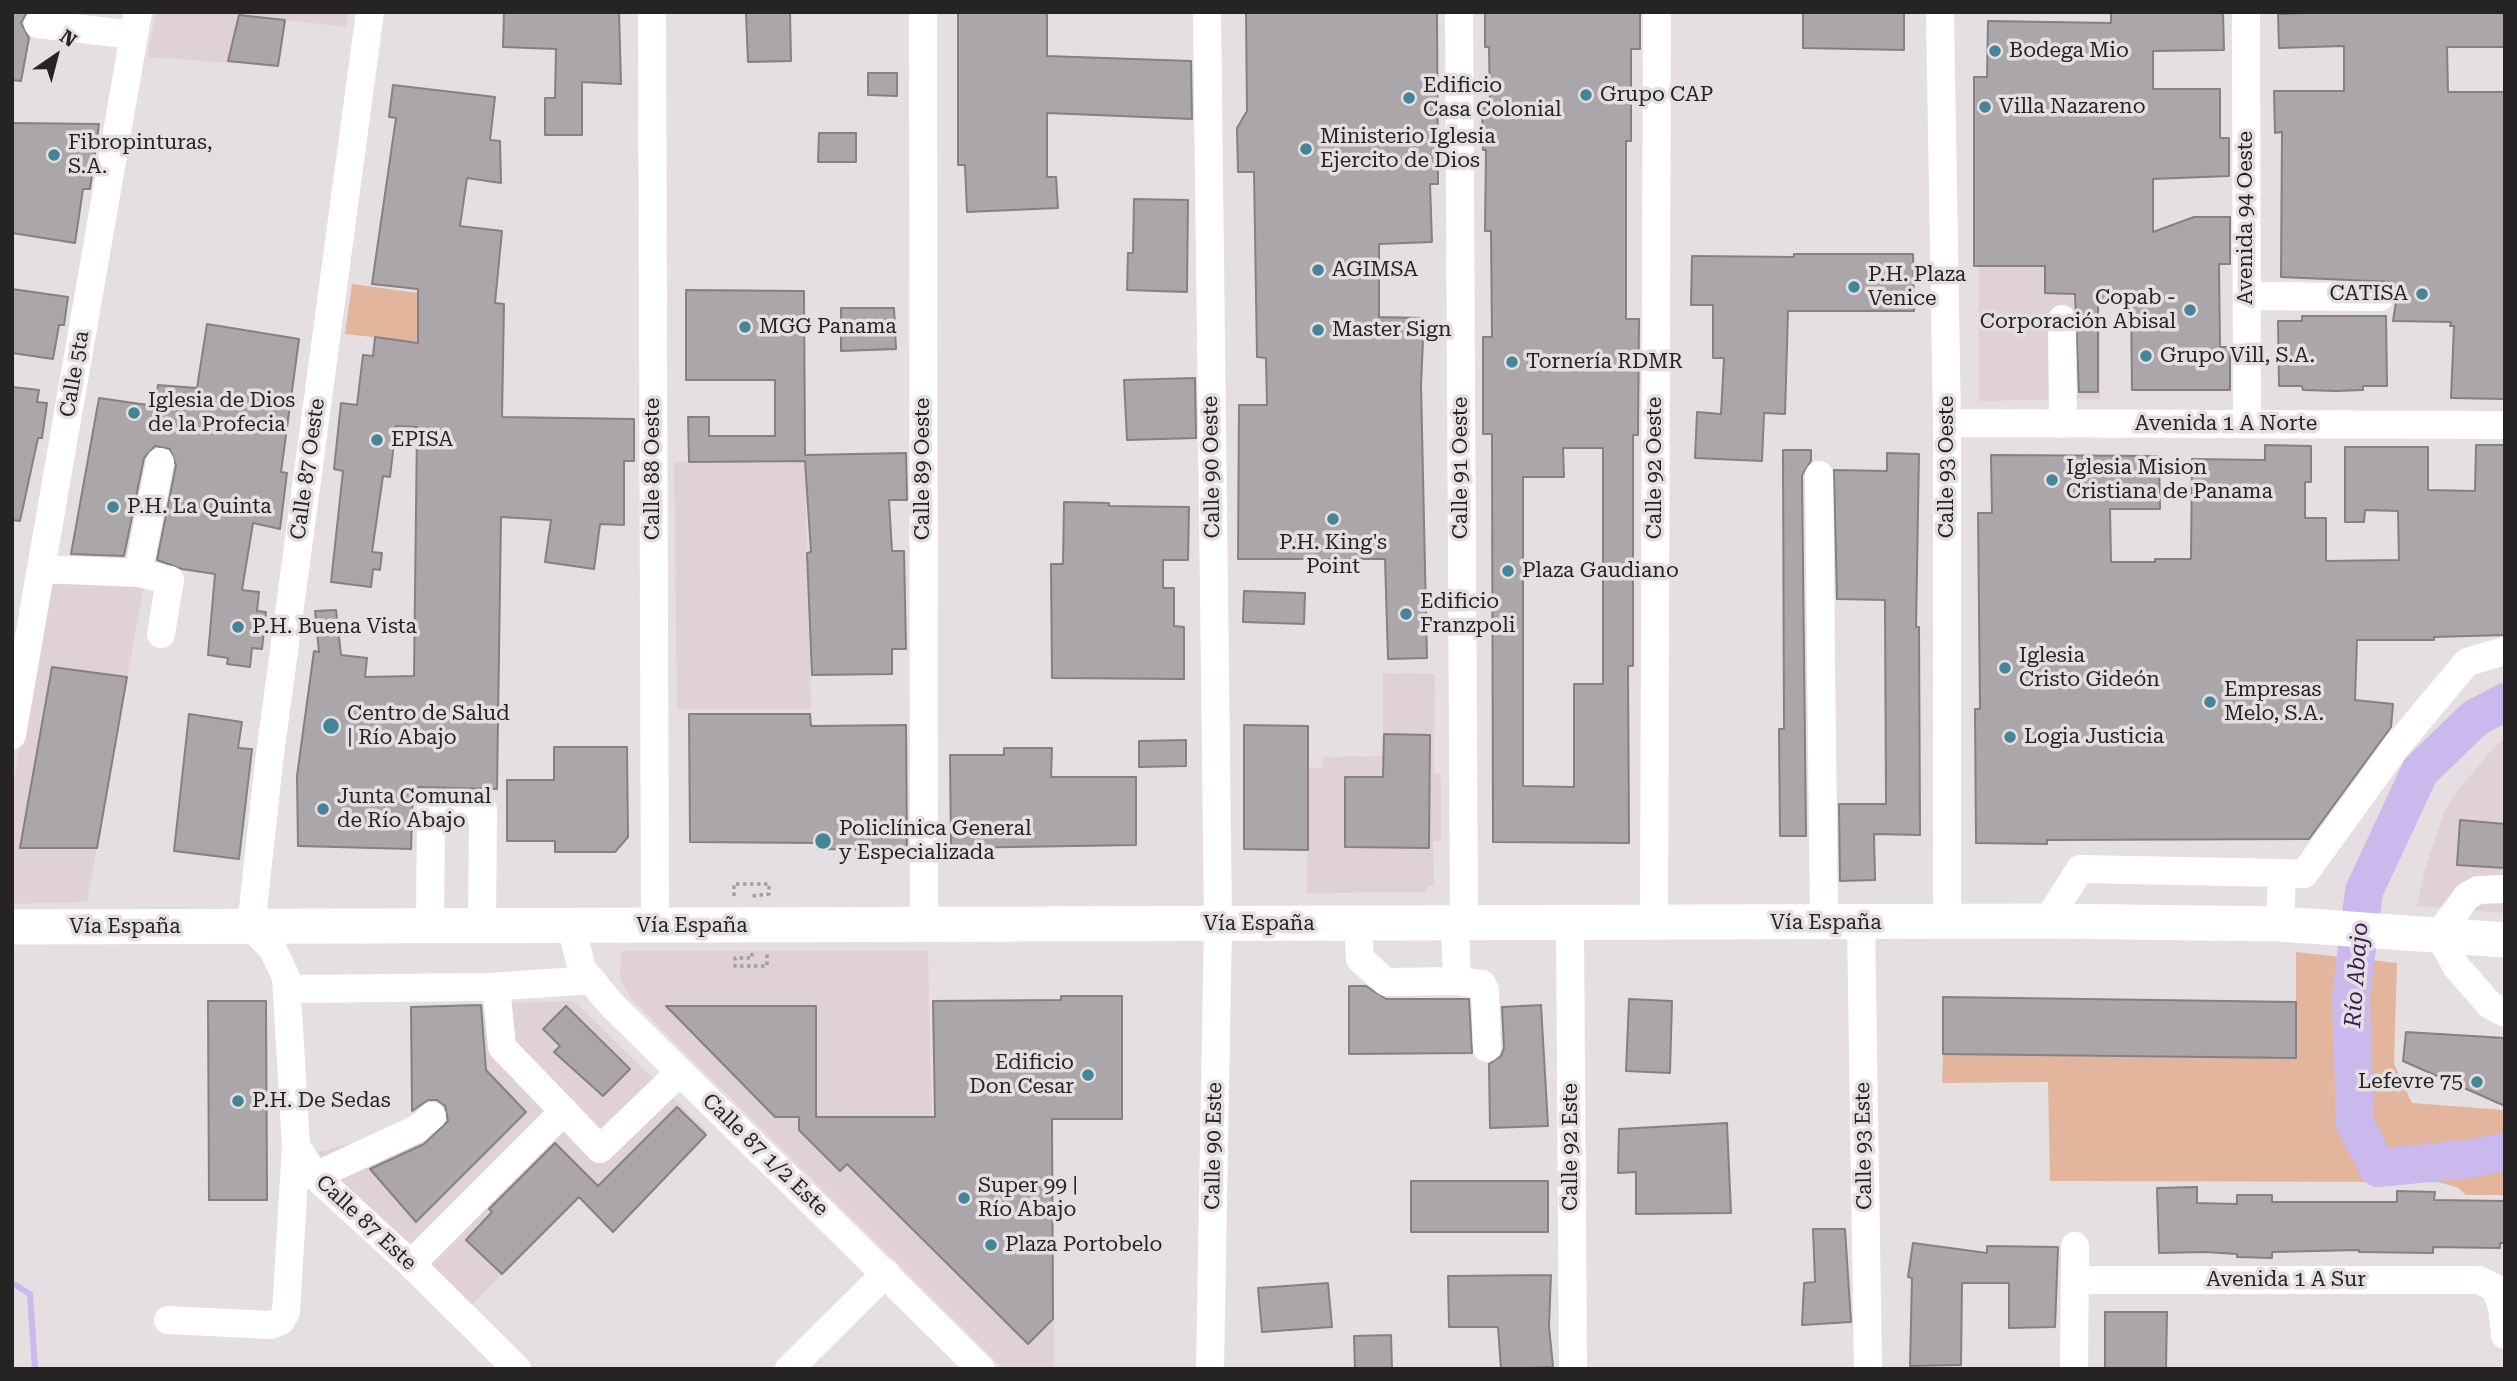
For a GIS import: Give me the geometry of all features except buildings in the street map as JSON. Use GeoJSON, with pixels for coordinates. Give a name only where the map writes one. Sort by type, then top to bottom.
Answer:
{"type":"FeatureCollection","features":[{"type":"Feature","properties":{"kind":"main road","name":"Vía España"},"geometry":{"type":"LineString","coordinates":[[12,928],[1218,923],[1570,925],[2047,921],[2280,924],[2505,940]]}},
{"type":"Feature","properties":{"kind":"street","name":"Calle 87 Oeste"},"geometry":{"type":"LineString","coordinates":[[251,927],[269,762],[370,12]]}},
{"type":"Feature","properties":{"kind":"street","name":"Calle 88 Oeste"},"geometry":{"type":"LineString","coordinates":[[652,12],[655,926]]}},
{"type":"Feature","properties":{"kind":"street","name":"Calle 89 Oeste"},"geometry":{"type":"LineString","coordinates":[[923,12],[924,926]]}},
{"type":"Feature","properties":{"kind":"street","name":"Calle 90 Oeste"},"geometry":{"type":"LineString","coordinates":[[1207,12],[1218,923]]}},
{"type":"Feature","properties":{"kind":"street","name":"Calle 91 Oeste"},"geometry":{"type":"LineString","coordinates":[[1457,981],[1459,12]]}},
{"type":"Feature","properties":{"kind":"street","name":"Calle 92 Oeste"},"geometry":{"type":"LineString","coordinates":[[1654,924],[1657,12]]}},
{"type":"Feature","properties":{"kind":"street","name":"Calle 93 Oeste"},"geometry":{"type":"LineString","coordinates":[[1940,12],[1947,423],[1947,922]]}},
{"type":"Feature","properties":{"kind":"street","name":"Avenida 94 Oeste"},"geometry":{"type":"LineString","coordinates":[[2246,12],[2247,424]]}},
{"type":"Feature","properties":{"kind":"street"},"geometry":{"type":"LineString","coordinates":[[38,24],[136,23]]}},
{"type":"Feature","properties":{"kind":"street","name":"Calle 5ta"},"geometry":{"type":"LineString","coordinates":[[12,735],[136,23]]}},
{"type":"Feature","properties":{"kind":"street"},"geometry":{"type":"LineString","coordinates":[[2246,296],[2380,297]]}},
{"type":"Feature","properties":{"kind":"street"},"geometry":{"type":"LineString","coordinates":[[2062,319],[2063,424]]}},
{"type":"Feature","properties":{"kind":"street","name":"Avenida 1 A Norte"},"geometry":{"type":"LineString","coordinates":[[1947,423],[2505,425]]}},
{"type":"Feature","properties":{"kind":"street"},"geometry":{"type":"LineString","coordinates":[[138,573],[160,461]]}},
{"type":"Feature","properties":{"kind":"street"},"geometry":{"type":"LineString","coordinates":[[1819,475],[1824,923]]}},
{"type":"Feature","properties":{"kind":"street"},"geometry":{"type":"LineString","coordinates":[[41,569],[138,573],[170,580],[161,634]]}},
{"type":"Feature","properties":{"kind":"street"},"geometry":{"type":"LineString","coordinates":[[2047,921],[2080,869],[2304,874],[2396,747],[2468,663],[2505,651]]}},
{"type":"Feature","properties":{"kind":"street"},"geometry":{"type":"LineString","coordinates":[[430,927],[432,809],[483,810],[482,927]]}},
{"type":"Feature","properties":{"kind":"street"},"geometry":{"type":"LineString","coordinates":[[2280,924],[2282,873]]}},
{"type":"Feature","properties":{"kind":"street"},"geometry":{"type":"LineString","coordinates":[[2505,889],[2478,890],[2467,896],[2436,934],[2456,966],[2490,1005],[2505,1013]]}},
{"type":"Feature","properties":{"kind":"street","name":"Calle 90 Este"},"geometry":{"type":"LineString","coordinates":[[1210,1369],[1218,923]]}},
{"type":"Feature","properties":{"kind":"street","name":"Calle 93 Este"},"geometry":{"type":"LineString","coordinates":[[1861,923],[1868,1369]]}},
{"type":"Feature","properties":{"kind":"street"},"geometry":{"type":"LineString","coordinates":[[1359,925],[1360,959],[1386,982],[1476,982],[1485,990],[1487,1048]]}},
{"type":"Feature","properties":{"kind":"street","name":"Calle 92 Este"},"geometry":{"type":"LineString","coordinates":[[1570,925],[1573,1369]]}},
{"type":"Feature","properties":{"kind":"street","name":"Calle 87 1/2 Este"},"geometry":{"type":"LineString","coordinates":[[571,926],[582,969],[592,980],[680,1072],[981,1369]]}},
{"type":"Feature","properties":{"kind":"street","name":"Calle 87 Este"},"geometry":{"type":"LineString","coordinates":[[251,927],[281,962],[287,989],[296,1146],[315,1176],[411,1264],[517,1369]]}},
{"type":"Feature","properties":{"kind":"street"},"geometry":{"type":"LineString","coordinates":[[287,989],[496,987],[592,980]]}},
{"type":"Feature","properties":{"kind":"street"},"geometry":{"type":"LineString","coordinates":[[496,987],[502,1047],[600,1149],[680,1072]]}},
{"type":"Feature","properties":{"kind":"street"},"geometry":{"type":"LineString","coordinates":[[411,1264],[564,1111]]}},
{"type":"Feature","properties":{"kind":"street"},"geometry":{"type":"LineString","coordinates":[[315,1176],[417,1129],[432,1116]]}},
{"type":"Feature","properties":{"kind":"street"},"geometry":{"type":"LineString","coordinates":[[168,1320],[271,1325],[281,1321],[286,1312],[296,1146]]}},
{"type":"Feature","properties":{"kind":"street"},"geometry":{"type":"LineString","coordinates":[[2074,1369],[2075,1246]]}},
{"type":"Feature","properties":{"kind":"street"},"geometry":{"type":"LineString","coordinates":[[789,1369],[886,1273]]}},
{"type":"Feature","properties":{"kind":"street","name":"Avenida 1 A Sur"},"geometry":{"type":"LineString","coordinates":[[2075,1280],[2479,1280],[2495,1288],[2502,1307],[2505,1335]]}},
{"type":"Feature","properties":{"kind":"path"},"geometry":{"type":"LineString","coordinates":[[734,884],[769,884],[769,894],[751,894]]}},
{"type":"Feature","properties":{"kind":"path"},"geometry":{"type":"LineString","coordinates":[[752,958],[734,958],[735,966],[767,966]]}},
{"type":"Feature","properties":{"kind":"shaded area"},"geometry":{"type":"Polygon","coordinates":[[[156,12],[348,12],[346,27],[286,20],[278,66],[147,57],[156,12]]]}},
{"type":"Feature","properties":{"kind":"shaded area"},"geometry":{"type":"Polygon","coordinates":[[[1979,266],[2100,268],[2100,399],[1979,401],[1979,266]]]}},
{"type":"Feature","properties":{"kind":"shaded area"},"geometry":{"type":"Polygon","coordinates":[[[352,284],[418,293],[418,342],[345,334],[352,284]]]}},
{"type":"Feature","properties":{"kind":"shaded area"},"geometry":{"type":"Polygon","coordinates":[[[805,461],[811,709],[677,709],[674,462],[805,461]]]}},
{"type":"Feature","properties":{"kind":"shaded area"},"geometry":{"type":"Polygon","coordinates":[[[48,576],[145,579],[87,902],[12,904],[12,792],[48,576]]]}},
{"type":"Feature","properties":{"kind":"shaded area"},"geometry":{"type":"Polygon","coordinates":[[[1383,673],[1435,674],[1434,773],[1440,774],[1441,782],[1441,841],[1433,841],[1434,886],[1427,886],[1426,892],[1307,893],[1308,767],[1322,768],[1323,757],[1383,756],[1383,673]]]}},
{"type":"Feature","properties":{"kind":"shaded area"},"geometry":{"type":"Polygon","coordinates":[[[2505,739],[2505,913],[2417,906],[2424,872],[2445,810],[2453,796],[2496,745],[2505,739]]]}},
{"type":"Feature","properties":{"kind":"shaded area"},"geometry":{"type":"Polygon","coordinates":[[[621,951],[928,951],[932,1117],[1052,1117],[1054,1369],[1004,1369],[632,1000],[620,979],[621,951]]]}},
{"type":"Feature","properties":{"kind":"shaded area"},"geometry":{"type":"Polygon","coordinates":[[[2296,952],[2397,963],[2394,1064],[2412,1103],[2505,1110],[2505,1195],[2466,1195],[2457,1187],[2437,1182],[2050,1181],[2048,1082],[1942,1083],[1943,1054],[2296,1057],[2296,952]]]}},
{"type":"Feature","properties":{"kind":"shaded area"},"geometry":{"type":"Polygon","coordinates":[[[574,1001],[708,1132],[613,1232],[578,1197],[470,1307],[329,1177],[318,1152],[373,1138],[412,1123],[411,1007],[574,1001]]]}},
{"type":"Feature","properties":{"kind":"waterway","name":"Río Abajo"},"geometry":{"type":"LineString","coordinates":[[2505,702],[2475,718],[2420,771],[2364,891],[2351,997],[2355,1124],[2378,1168],[2468,1159],[2505,1152]]}},
{"type":"Feature","properties":{"kind":"waterway"},"geometry":{"type":"LineString","coordinates":[[12,1283],[30,1294],[35,1369]]}},
{"type":"Feature","properties":{"kind":"place","name":"Bodega Mio"},"geometry":{"type":"Point","coordinates":[1995,51]}},
{"type":"Feature","properties":{"kind":"place","name":"Grupo CAP"},"geometry":{"type":"Point","coordinates":[1586,95]}},
{"type":"Feature","properties":{"kind":"place","name":"Edificio Casa Colonial"},"geometry":{"type":"Point","coordinates":[1409,98]}},
{"type":"Feature","properties":{"kind":"place","name":"Villa Nazareno"},"geometry":{"type":"Point","coordinates":[1985,107]}},
{"type":"Feature","properties":{"kind":"place","name":"Ministerio Iglesia Ejercito de Dios"},"geometry":{"type":"Point","coordinates":[1306,149]}},
{"type":"Feature","properties":{"kind":"place","name":"Fibropinturas, S.A."},"geometry":{"type":"Point","coordinates":[54,155]}},
{"type":"Feature","properties":{"kind":"place","name":"AGIMSA"},"geometry":{"type":"Point","coordinates":[1318,270]}},
{"type":"Feature","properties":{"kind":"place","name":"P.H. Plaza Venice"},"geometry":{"type":"Point","coordinates":[1854,287]}},
{"type":"Feature","properties":{"kind":"place","name":"CATISA"},"geometry":{"type":"Point","coordinates":[2422,294]}},
{"type":"Feature","properties":{"kind":"place","name":"Copab - Corporación Abisal"},"geometry":{"type":"Point","coordinates":[2190,310]}},
{"type":"Feature","properties":{"kind":"place","name":"MGG Panama"},"geometry":{"type":"Point","coordinates":[745,327]}},
{"type":"Feature","properties":{"kind":"place","name":"Master Sign"},"geometry":{"type":"Point","coordinates":[1318,330]}},
{"type":"Feature","properties":{"kind":"place","name":"Grupo Vill, S.A."},"geometry":{"type":"Point","coordinates":[2146,356]}},
{"type":"Feature","properties":{"kind":"place","name":"Tornería RDMR"},"geometry":{"type":"Point","coordinates":[1512,362]}},
{"type":"Feature","properties":{"kind":"place","name":"Iglesia de Dios de la Profecia"},"geometry":{"type":"Point","coordinates":[134,413]}},
{"type":"Feature","properties":{"kind":"place","name":"EPISA"},"geometry":{"type":"Point","coordinates":[377,440]}},
{"type":"Feature","properties":{"kind":"place","name":"Iglesia Mision Cristiana de Panama"},"geometry":{"type":"Point","coordinates":[2052,480]}},
{"type":"Feature","properties":{"kind":"place","name":"P.H. La Quinta"},"geometry":{"type":"Point","coordinates":[113,507]}},
{"type":"Feature","properties":{"kind":"place","name":"P.H. King's Point"},"geometry":{"type":"Point","coordinates":[1333,519]}},
{"type":"Feature","properties":{"kind":"place","name":"Plaza Gaudiano"},"geometry":{"type":"Point","coordinates":[1508,571]}},
{"type":"Feature","properties":{"kind":"place","name":"Edificio Franzpoli"},"geometry":{"type":"Point","coordinates":[1406,614]}},
{"type":"Feature","properties":{"kind":"place","name":"P.H. Buena Vista"},"geometry":{"type":"Point","coordinates":[238,627]}},
{"type":"Feature","properties":{"kind":"place","name":"Iglesia Cristo Gideón"},"geometry":{"type":"Point","coordinates":[2005,668]}},
{"type":"Feature","properties":{"kind":"place","name":"Empresas Melo, S.A."},"geometry":{"type":"Point","coordinates":[2210,702]}},
{"type":"Feature","properties":{"kind":"place","name":"Centro de Salud | Río Abajo"},"geometry":{"type":"Point","coordinates":[331,726]}},
{"type":"Feature","properties":{"kind":"place","name":"Logia Justicia"},"geometry":{"type":"Point","coordinates":[2010,737]}},
{"type":"Feature","properties":{"kind":"place","name":"Junta Comunal de Río Abajo"},"geometry":{"type":"Point","coordinates":[323,809]}},
{"type":"Feature","properties":{"kind":"place","name":"Policlínica General y Especializada"},"geometry":{"type":"Point","coordinates":[823,841]}},
{"type":"Feature","properties":{"kind":"place","name":"Edificio Don Cesar"},"geometry":{"type":"Point","coordinates":[1088,1075]}},
{"type":"Feature","properties":{"kind":"place","name":"Lefevre 75"},"geometry":{"type":"Point","coordinates":[2477,1082]}},
{"type":"Feature","properties":{"kind":"place","name":"P.H. De Sedas"},"geometry":{"type":"Point","coordinates":[238,1101]}},
{"type":"Feature","properties":{"kind":"place","name":"Super 99 | Río Abajo"},"geometry":{"type":"Point","coordinates":[964,1198]}},
{"type":"Feature","properties":{"kind":"place","name":"Plaza Portobelo"},"geometry":{"type":"Point","coordinates":[991,1245]}}]}
